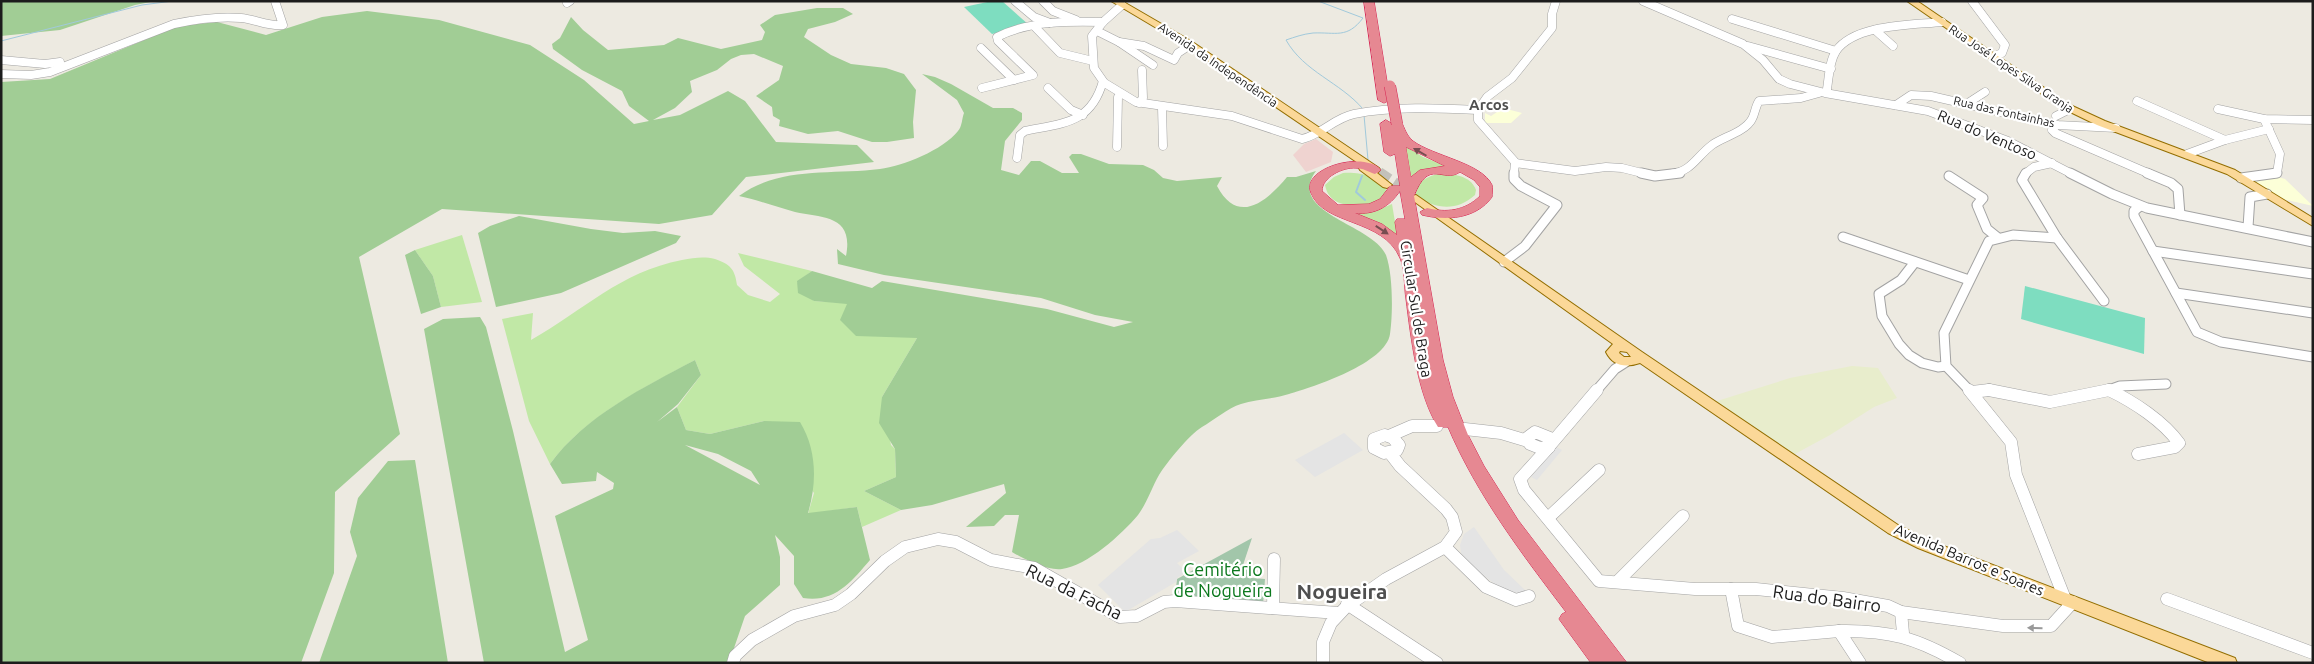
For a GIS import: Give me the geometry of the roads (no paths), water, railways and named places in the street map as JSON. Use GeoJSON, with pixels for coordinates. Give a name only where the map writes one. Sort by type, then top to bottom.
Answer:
{"type":"FeatureCollection","features":[{"type":"Feature","properties":{"kind":"highway","name":"Circular Sul de Braga"},"geometry":{"type":"LineString","coordinates":[[1369,1],[1400,161],[1411,199],[1430,344],[1440,383],[1453,419],[1476,468],[1504,514],[1587,636]]}},
{"type":"Feature","properties":{"kind":"highway","name":"Circular Sul de Braga"},"geometry":{"type":"LineString","coordinates":[[1377,1],[1393,127]]}},
{"type":"Feature","properties":{"kind":"highway"},"geometry":{"type":"LineString","coordinates":[[1393,127],[1416,151],[1472,174],[1484,183],[1487,194],[1483,200],[1450,217]]}},
{"type":"Feature","properties":{"kind":"highway"},"geometry":{"type":"LineString","coordinates":[[1351,163],[1326,179],[1322,186],[1324,195],[1337,204],[1354,209],[1374,208],[1386,202],[1411,199],[1450,217]]}},
{"type":"Feature","properties":{"kind":"highway"},"geometry":{"type":"LineString","coordinates":[[1373,171],[1351,163],[1319,179],[1316,190],[1319,197],[1334,208],[1386,232],[1398,243],[1406,257]]}},
{"type":"Feature","properties":{"kind":"highway"},"geometry":{"type":"LineString","coordinates":[[1411,199],[1412,182],[1423,172],[1441,170],[1458,172],[1476,181],[1481,193],[1471,203],[1450,217]]}},
{"type":"Feature","properties":{"kind":"highway","name":"Circular Sul de Braga"},"geometry":{"type":"LineString","coordinates":[[1411,199],[1406,257],[1424,366],[1430,390],[1452,441],[1497,521],[1587,636]]}},
{"type":"Feature","properties":{"kind":"highway"},"geometry":{"type":"LineString","coordinates":[[1587,636],[1603,663]]}},
{"type":"Feature","properties":{"kind":"highway"},"geometry":{"type":"LineString","coordinates":[[1587,636],[1616,663]]}},
{"type":"Feature","properties":{"kind":"main road","name":"Rua José Lopes Silva Granja"},"geometry":{"type":"LineString","coordinates":[[1911,1],[2070,109],[2187,154],[2241,178],[2313,223]]}},
{"type":"Feature","properties":{"kind":"main road","name":"Avenida da Independência"},"geometry":{"type":"LineString","coordinates":[[1119,2],[1190,45],[1318,133],[1351,163],[1373,171],[1411,199]]}},
{"type":"Feature","properties":{"kind":"main road"},"geometry":{"type":"LineString","coordinates":[[1450,217],[1487,250],[1608,334],[1625,357]]}},
{"type":"Feature","properties":{"kind":"main road","name":"Avenida Barros e Soares"},"geometry":{"type":"LineString","coordinates":[[1625,357],[1655,366],[1863,511],[1893,529],[1923,544],[2228,663]]}},
{"type":"Feature","properties":{"kind":"street"},"geometry":{"type":"LineString","coordinates":[[1,60],[20,59],[46,66],[134,41],[174,24],[213,17],[254,19],[274,26],[283,25],[275,1]]}},
{"type":"Feature","properties":{"kind":"street"},"geometry":{"type":"LineString","coordinates":[[1015,1],[1034,17],[1053,24]]}},
{"type":"Feature","properties":{"kind":"street"},"geometry":{"type":"LineString","coordinates":[[1478,120],[1478,110],[1487,97],[1512,78],[1552,28],[1552,14],[1556,1]]}},
{"type":"Feature","properties":{"kind":"street"},"geometry":{"type":"LineString","coordinates":[[1643,1],[1685,18],[1697,26],[1743,44],[1831,69]]}},
{"type":"Feature","properties":{"kind":"street"},"geometry":{"type":"LineString","coordinates":[[1972,1],[2005,45],[2002,53],[1993,57]]}},
{"type":"Feature","properties":{"kind":"street"},"geometry":{"type":"LineString","coordinates":[[1043,2],[1053,11],[1079,22]]}},
{"type":"Feature","properties":{"kind":"street"},"geometry":{"type":"LineString","coordinates":[[1119,2],[1092,36],[1094,68],[1103,82],[1139,103],[1232,116],[1302,139],[1308,139],[1343,116],[1372,111],[1426,108],[1461,111],[1478,110]]}},
{"type":"Feature","properties":{"kind":"street"},"geometry":{"type":"LineString","coordinates":[[1732,19],[1836,51]]}},
{"type":"Feature","properties":{"kind":"street"},"geometry":{"type":"LineString","coordinates":[[982,88],[1033,75],[997,37],[1002,33],[1034,26],[1103,22]]}},
{"type":"Feature","properties":{"kind":"street"},"geometry":{"type":"LineString","coordinates":[[1461,111],[1478,120],[1515,163],[1575,171],[1606,167],[1622,168],[1655,176],[1684,172],[1712,145],[1744,127],[1752,119],[1753,111],[1758,101],[1788,100],[1826,91],[1836,51],[1848,39],[1875,30],[1942,22]]}},
{"type":"Feature","properties":{"kind":"street"},"geometry":{"type":"LineString","coordinates":[[1034,26],[1060,53],[1093,61]]}},
{"type":"Feature","properties":{"kind":"street"},"geometry":{"type":"LineString","coordinates":[[1875,30],[1893,46]]}},
{"type":"Feature","properties":{"kind":"street"},"geometry":{"type":"LineString","coordinates":[[1097,31],[1120,42],[1153,65]]}},
{"type":"Feature","properties":{"kind":"street"},"geometry":{"type":"LineString","coordinates":[[1120,42],[1144,46],[1169,60],[1174,60],[1178,53],[1190,45]]}},
{"type":"Feature","properties":{"kind":"street","name":"Rua do Ventoso"},"geometry":{"type":"LineString","coordinates":[[1743,44],[1763,60],[1779,79],[1790,84],[1928,111],[1960,120],[2008,141],[2140,206],[2313,242]]}},
{"type":"Feature","properties":{"kind":"street"},"geometry":{"type":"LineString","coordinates":[[1,74],[31,75],[50,72],[119,45]]}},
{"type":"Feature","properties":{"kind":"street"},"geometry":{"type":"LineString","coordinates":[[981,48],[1014,80]]}},
{"type":"Feature","properties":{"kind":"street"},"geometry":{"type":"LineString","coordinates":[[1139,103],[1143,98],[1142,70]]}},
{"type":"Feature","properties":{"kind":"street"},"geometry":{"type":"LineString","coordinates":[[1017,158],[1020,135],[1025,131],[1074,121],[1083,115],[1100,96],[1103,82]]}},
{"type":"Feature","properties":{"kind":"street"},"geometry":{"type":"LineString","coordinates":[[1048,88],[1070,110],[1083,115]]}},
{"type":"Feature","properties":{"kind":"street"},"geometry":{"type":"LineString","coordinates":[[1968,104],[1985,92]]}},
{"type":"Feature","properties":{"kind":"street"},"geometry":{"type":"LineString","coordinates":[[1117,146],[1118,97],[1122,94]]}},
{"type":"Feature","properties":{"kind":"street","name":"Rua das Fontainhas"},"geometry":{"type":"LineString","coordinates":[[1896,105],[1911,95],[2056,121],[2116,128]]}},
{"type":"Feature","properties":{"kind":"street"},"geometry":{"type":"LineString","coordinates":[[2138,101],[2225,140]]}},
{"type":"Feature","properties":{"kind":"street"},"geometry":{"type":"LineString","coordinates":[[1162,107],[1163,146]]}},
{"type":"Feature","properties":{"kind":"street"},"geometry":{"type":"LineString","coordinates":[[2070,109],[2056,121],[2052,130],[2171,183],[2178,189],[2180,215]]}},
{"type":"Feature","properties":{"kind":"street"},"geometry":{"type":"LineString","coordinates":[[2218,110],[2264,119],[2313,120]]}},
{"type":"Feature","properties":{"kind":"street"},"geometry":{"type":"LineString","coordinates":[[2241,178],[2277,172],[2280,154],[2264,119]]}},
{"type":"Feature","properties":{"kind":"street"},"geometry":{"type":"LineString","coordinates":[[2187,154],[2225,140],[2269,129]]}},
{"type":"Feature","properties":{"kind":"street"},"geometry":{"type":"LineString","coordinates":[[1504,262],[1525,246],[1557,205],[1521,186],[1514,178],[1515,163]]}},
{"type":"Feature","properties":{"kind":"street"},"geometry":{"type":"LineString","coordinates":[[2052,163],[2030,168],[2023,174],[2022,180],[2057,238],[2104,301]]}},
{"type":"Feature","properties":{"kind":"street"},"geometry":{"type":"LineString","coordinates":[[1949,176],[1983,198],[1977,205],[1987,230],[1996,237]]}},
{"type":"Feature","properties":{"kind":"street"},"geometry":{"type":"LineString","coordinates":[[2248,228],[2248,202],[2250,197],[2267,194]]}},
{"type":"Feature","properties":{"kind":"street"},"geometry":{"type":"LineString","coordinates":[[2140,206],[2134,211],[2134,216],[2197,332],[2208,338],[2313,357]]}},
{"type":"Feature","properties":{"kind":"street"},"geometry":{"type":"LineString","coordinates":[[2057,238],[2010,235],[1996,237],[1989,241],[1944,333],[1946,366],[1972,392],[2011,442],[2016,475],[2069,601]]}},
{"type":"Feature","properties":{"kind":"street"},"geometry":{"type":"LineString","coordinates":[[1843,237],[1969,280]]}},
{"type":"Feature","properties":{"kind":"street"},"geometry":{"type":"LineString","coordinates":[[2153,251],[2313,274]]}},
{"type":"Feature","properties":{"kind":"street"},"geometry":{"type":"LineString","coordinates":[[1914,262],[1901,280],[1879,294],[1882,316],[1894,331],[1899,344],[1909,356],[1922,363],[1938,367],[1946,366]]}},
{"type":"Feature","properties":{"kind":"street"},"geometry":{"type":"LineString","coordinates":[[2176,293],[2313,313]]}},
{"type":"Feature","properties":{"kind":"street"},"geometry":{"type":"LineString","coordinates":[[1599,470],[1548,518],[1524,490],[1520,478],[1625,357]]}},
{"type":"Feature","properties":{"kind":"street"},"geometry":{"type":"LineString","coordinates":[[1972,392],[1989,390],[2050,402],[2120,386],[2166,384]]}},
{"type":"Feature","properties":{"kind":"street"},"geometry":{"type":"LineString","coordinates":[[2108,390],[2126,398],[2173,435],[2179,443],[2175,448],[2138,454]]}},
{"type":"Feature","properties":{"kind":"street"},"geometry":{"type":"LineString","coordinates":[[1532,438],[1568,424]]}},
{"type":"Feature","properties":{"kind":"street"},"geometry":{"type":"LineString","coordinates":[[1389,436],[1397,429],[1408,425],[1437,426]]}},
{"type":"Feature","properties":{"kind":"street"},"geometry":{"type":"LineString","coordinates":[[1465,429],[1532,438],[1550,438],[1550,445]]}},
{"type":"Feature","properties":{"kind":"street"},"geometry":{"type":"LineString","coordinates":[[1389,436],[1396,440],[1399,445],[1397,450],[1390,453],[1377,450],[1373,445],[1376,437],[1389,436]]}},
{"type":"Feature","properties":{"kind":"street"},"geometry":{"type":"LineString","coordinates":[[1532,438],[1534,463]]}},
{"type":"Feature","properties":{"kind":"street"},"geometry":{"type":"LineString","coordinates":[[1323,663],[1324,641],[1328,626],[1338,613],[1348,604],[1445,547],[1456,532],[1452,516],[1400,466],[1390,453]]}},
{"type":"Feature","properties":{"kind":"street"},"geometry":{"type":"LineString","coordinates":[[1617,582],[1683,516]]}},
{"type":"Feature","properties":{"kind":"street","name":"Rua do Bairro"},"geometry":{"type":"LineString","coordinates":[[1548,518],[1599,581],[1695,589],[1756,589],[1857,599],[1888,606],[1901,612],[2003,626],[2043,628],[2056,622],[2069,601]]}},
{"type":"Feature","properties":{"kind":"street","name":"Rua da Facha"},"geometry":{"type":"LineString","coordinates":[[733,663],[736,656],[752,640],[794,616],[835,605],[851,594],[885,561],[905,547],[938,539],[956,542],[991,560],[1034,568],[1120,617],[1137,616],[1164,602],[1175,601],[1338,613]]}},
{"type":"Feature","properties":{"kind":"street"},"geometry":{"type":"LineString","coordinates":[[1445,547],[1486,587],[1516,600],[1529,596]]}},
{"type":"Feature","properties":{"kind":"street"},"geometry":{"type":"LineString","coordinates":[[1273,608],[1272,580],[1274,559]]}},
{"type":"Feature","properties":{"kind":"street"},"geometry":{"type":"LineString","coordinates":[[1731,589],[1738,626],[1772,637],[1889,631],[1903,634],[1942,651],[1960,663]]}},
{"type":"Feature","properties":{"kind":"street"},"geometry":{"type":"LineString","coordinates":[[2167,599],[2313,653]]}},
{"type":"Feature","properties":{"kind":"street"},"geometry":{"type":"LineString","coordinates":[[1348,604],[1437,663]]}},
{"type":"Feature","properties":{"kind":"street"},"geometry":{"type":"LineString","coordinates":[[1901,612],[1903,634]]}},
{"type":"Feature","properties":{"kind":"street"},"geometry":{"type":"LineString","coordinates":[[1841,633],[1860,663]]}},
{"type":"Feature","properties":{"kind":"street"},"geometry":{"type":"LineString","coordinates":[[1587,636],[1595,663]]}},
{"type":"Feature","properties":{"kind":"waterway"},"geometry":{"type":"LineString","coordinates":[[1,41],[142,5],[173,1]]}},
{"type":"Feature","properties":{"kind":"waterway"},"geometry":{"type":"LineString","coordinates":[[1318,1],[1363,18],[1357,25],[1346,32],[1309,33],[1286,40],[1312,69],[1344,91],[1363,109]]}},
{"type":"Feature","properties":{"kind":"waterway"},"geometry":{"type":"LineString","coordinates":[[1364,115],[1368,160]]}},
{"type":"Feature","properties":{"kind":"waterway"},"geometry":{"type":"LineString","coordinates":[[1362,176],[1356,192],[1365,200]]}},
{"type":"Feature","properties":{"kind":"tunnel"},"geometry":{"type":"LineString","coordinates":[[1375,170],[1381,174]]}},
{"type":"Feature","properties":{"kind":"tunnel"},"geometry":{"type":"LineString","coordinates":[[1379,173],[1412,195]]}},
{"type":"Feature","properties":{"kind":"district","name":"Arcos"},"geometry":{"type":"Point","coordinates":[1489,105]}},
{"type":"Feature","properties":{"kind":"district","name":"Nogueira"},"geometry":{"type":"Point","coordinates":[1342,592]}},
{"type":"Feature","properties":{"kind":"park label","name":"Cemitério de Nogueira"},"geometry":{"type":"Point","coordinates":[1223,580]}}]}
